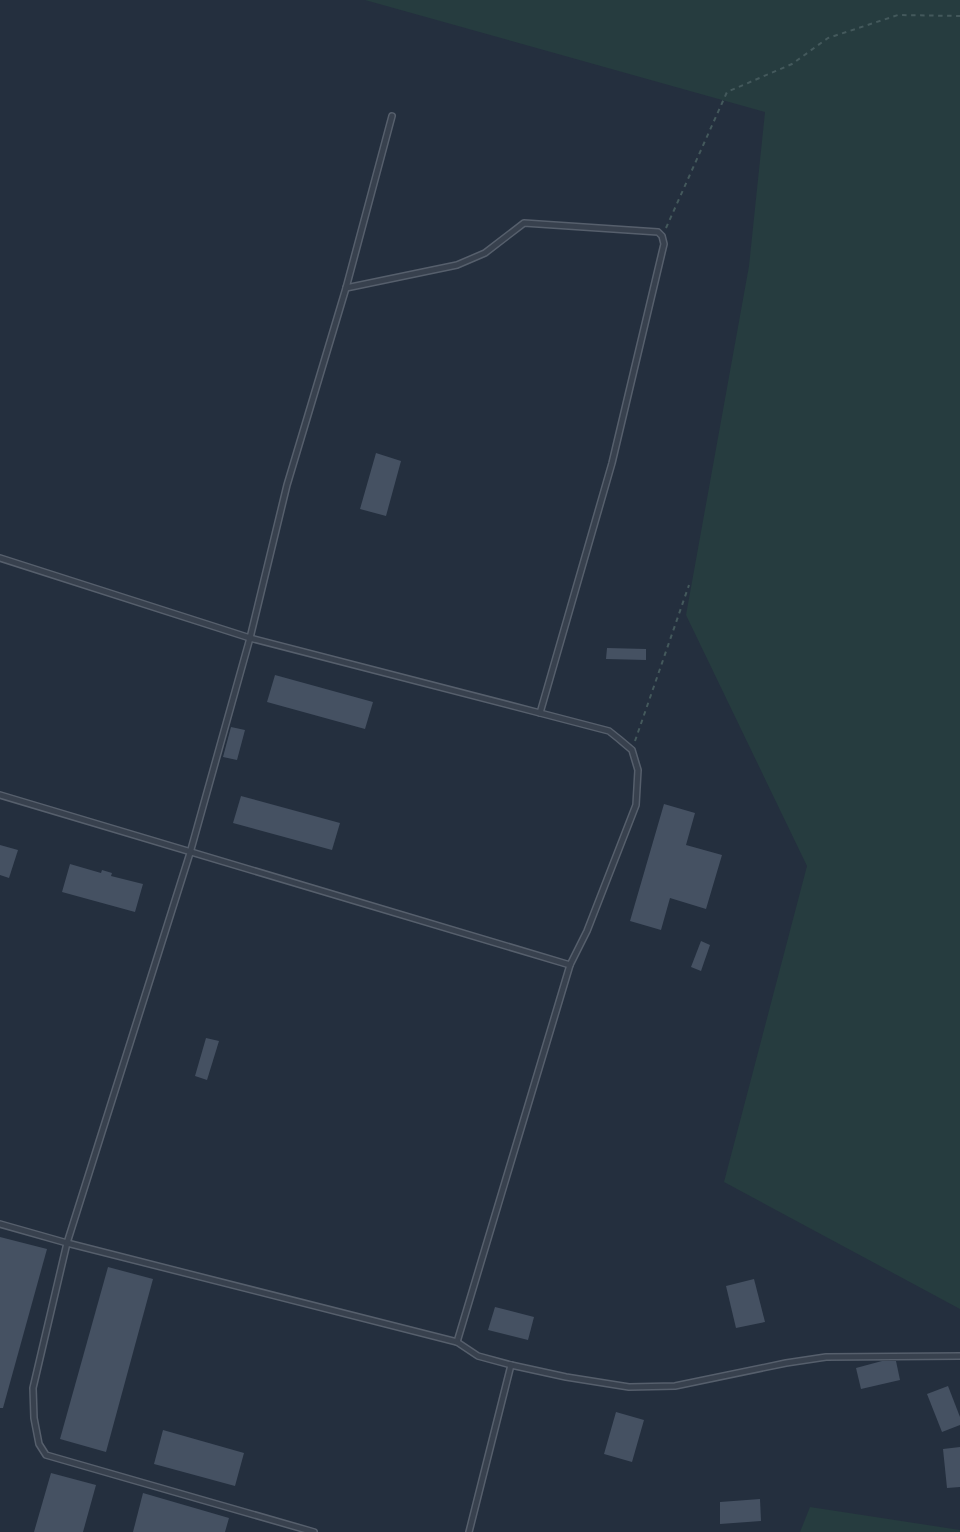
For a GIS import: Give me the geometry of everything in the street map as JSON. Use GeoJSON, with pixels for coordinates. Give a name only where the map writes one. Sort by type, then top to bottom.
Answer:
{"type":"FeatureCollection","features":[{"type":"Feature","properties":{"kind":"lane"},"geometry":{"type":"LineString","coordinates":[[314,1532],[46,1455],[39,1444],[34,1418],[33,1388],[67,1243],[190,853],[250,638],[287,485],[346,288],[392,116]]}},
{"type":"Feature","properties":{"kind":"lane"},"geometry":{"type":"LineString","coordinates":[[346,288],[457,265],[471,260],[485,253],[524,223],[658,232],[662,236],[664,244],[612,463],[540,712]]}},
{"type":"Feature","properties":{"kind":"lane"},"geometry":{"type":"LineString","coordinates":[[0,558],[250,638],[540,712],[609,732],[632,750],[638,770],[636,805],[587,931],[570,966],[457,1342]]}},
{"type":"Feature","properties":{"kind":"lane"},"geometry":{"type":"LineString","coordinates":[[0,795],[570,966]]}},
{"type":"Feature","properties":{"kind":"lane"},"geometry":{"type":"LineString","coordinates":[[0,1224],[457,1342],[478,1356],[511,1365],[629,1387],[675,1386],[826,1357],[960,1356]]}},
{"type":"Feature","properties":{"kind":"lane"},"geometry":{"type":"LineString","coordinates":[[469,1532],[511,1365]]}},
{"type":"Feature","properties":{"kind":"path"},"geometry":{"type":"LineString","coordinates":[[662,236],[727,92],[792,64],[828,38],[898,15],[960,16]]}},
{"type":"Feature","properties":{"kind":"path"},"geometry":{"type":"LineString","coordinates":[[632,750],[689,585]]}},
{"type":"Feature","properties":{"kind":"green space"},"geometry":{"type":"Polygon","coordinates":[[[365,0],[960,0],[960,1309],[724,1182],[807,866],[686,615],[749,266],[765,112],[365,0]]]}},
{"type":"Feature","properties":{"kind":"green space"},"geometry":{"type":"Polygon","coordinates":[[[810,1507],[960,1530],[960,1532],[800,1532],[810,1507]]]}},
{"type":"Feature","properties":{"kind":"building"},"geometry":{"type":"Polygon","coordinates":[[[376,453],[401,461],[386,516],[360,509],[376,453]]]}},
{"type":"Feature","properties":{"kind":"building"},"geometry":{"type":"Polygon","coordinates":[[[607,648],[646,649],[646,660],[606,659],[607,648]]]}},
{"type":"Feature","properties":{"kind":"building"},"geometry":{"type":"Polygon","coordinates":[[[275,675],[373,702],[365,729],[267,702],[275,675]]]}},
{"type":"Feature","properties":{"kind":"building"},"geometry":{"type":"Polygon","coordinates":[[[231,727],[245,730],[237,760],[223,757],[231,727]]]}},
{"type":"Feature","properties":{"kind":"building"},"geometry":{"type":"Polygon","coordinates":[[[241,796],[340,823],[332,850],[233,823],[241,796]]]}},
{"type":"Feature","properties":{"kind":"building"},"geometry":{"type":"Polygon","coordinates":[[[664,804],[695,813],[686,845],[722,855],[706,909],[670,898],[661,930],[630,921],[664,804]]]}},
{"type":"Feature","properties":{"kind":"building"},"geometry":{"type":"Polygon","coordinates":[[[0,845],[18,850],[9,878],[0,875],[0,845]]]}},
{"type":"Feature","properties":{"kind":"building"},"geometry":{"type":"Polygon","coordinates":[[[70,864],[101,873],[102,870],[112,873],[111,876],[143,884],[135,912],[62,892],[70,864]]]}},
{"type":"Feature","properties":{"kind":"building"},"geometry":{"type":"Polygon","coordinates":[[[701,941],[710,945],[701,971],[691,967],[701,941]]]}},
{"type":"Feature","properties":{"kind":"building"},"geometry":{"type":"Polygon","coordinates":[[[206,1038],[219,1041],[207,1080],[195,1076],[206,1038]]]}},
{"type":"Feature","properties":{"kind":"building"},"geometry":{"type":"Polygon","coordinates":[[[0,1237],[47,1249],[3,1408],[0,1408],[0,1237]]]}},
{"type":"Feature","properties":{"kind":"building"},"geometry":{"type":"Polygon","coordinates":[[[108,1267],[153,1279],[106,1452],[60,1439],[108,1267]]]}},
{"type":"Feature","properties":{"kind":"building"},"geometry":{"type":"Polygon","coordinates":[[[754,1279],[765,1322],[736,1328],[726,1286],[754,1279]]]}},
{"type":"Feature","properties":{"kind":"building"},"geometry":{"type":"Polygon","coordinates":[[[495,1307],[534,1317],[528,1340],[488,1330],[495,1307]]]}},
{"type":"Feature","properties":{"kind":"building"},"geometry":{"type":"Polygon","coordinates":[[[882,1361],[896,1361],[900,1380],[861,1389],[856,1368],[882,1361]]]}},
{"type":"Feature","properties":{"kind":"building"},"geometry":{"type":"Polygon","coordinates":[[[948,1386],[960,1417],[960,1425],[942,1432],[927,1394],[948,1386]]]}},
{"type":"Feature","properties":{"kind":"building"},"geometry":{"type":"Polygon","coordinates":[[[616,1412],[644,1420],[632,1462],[604,1454],[616,1412]]]}},
{"type":"Feature","properties":{"kind":"building"},"geometry":{"type":"Polygon","coordinates":[[[163,1430],[244,1453],[235,1486],[154,1464],[163,1430]]]}},
{"type":"Feature","properties":{"kind":"building"},"geometry":{"type":"Polygon","coordinates":[[[960,1447],[960,1487],[947,1488],[943,1449],[960,1447]]]}},
{"type":"Feature","properties":{"kind":"building"},"geometry":{"type":"Polygon","coordinates":[[[51,1473],[96,1485],[83,1532],[34,1532],[51,1473]]]}},
{"type":"Feature","properties":{"kind":"building"},"geometry":{"type":"Polygon","coordinates":[[[143,1493],[229,1518],[225,1532],[133,1532],[143,1493]]]}},
{"type":"Feature","properties":{"kind":"building"},"geometry":{"type":"Polygon","coordinates":[[[760,1499],[761,1521],[720,1524],[720,1502],[760,1499]]]}}]}
